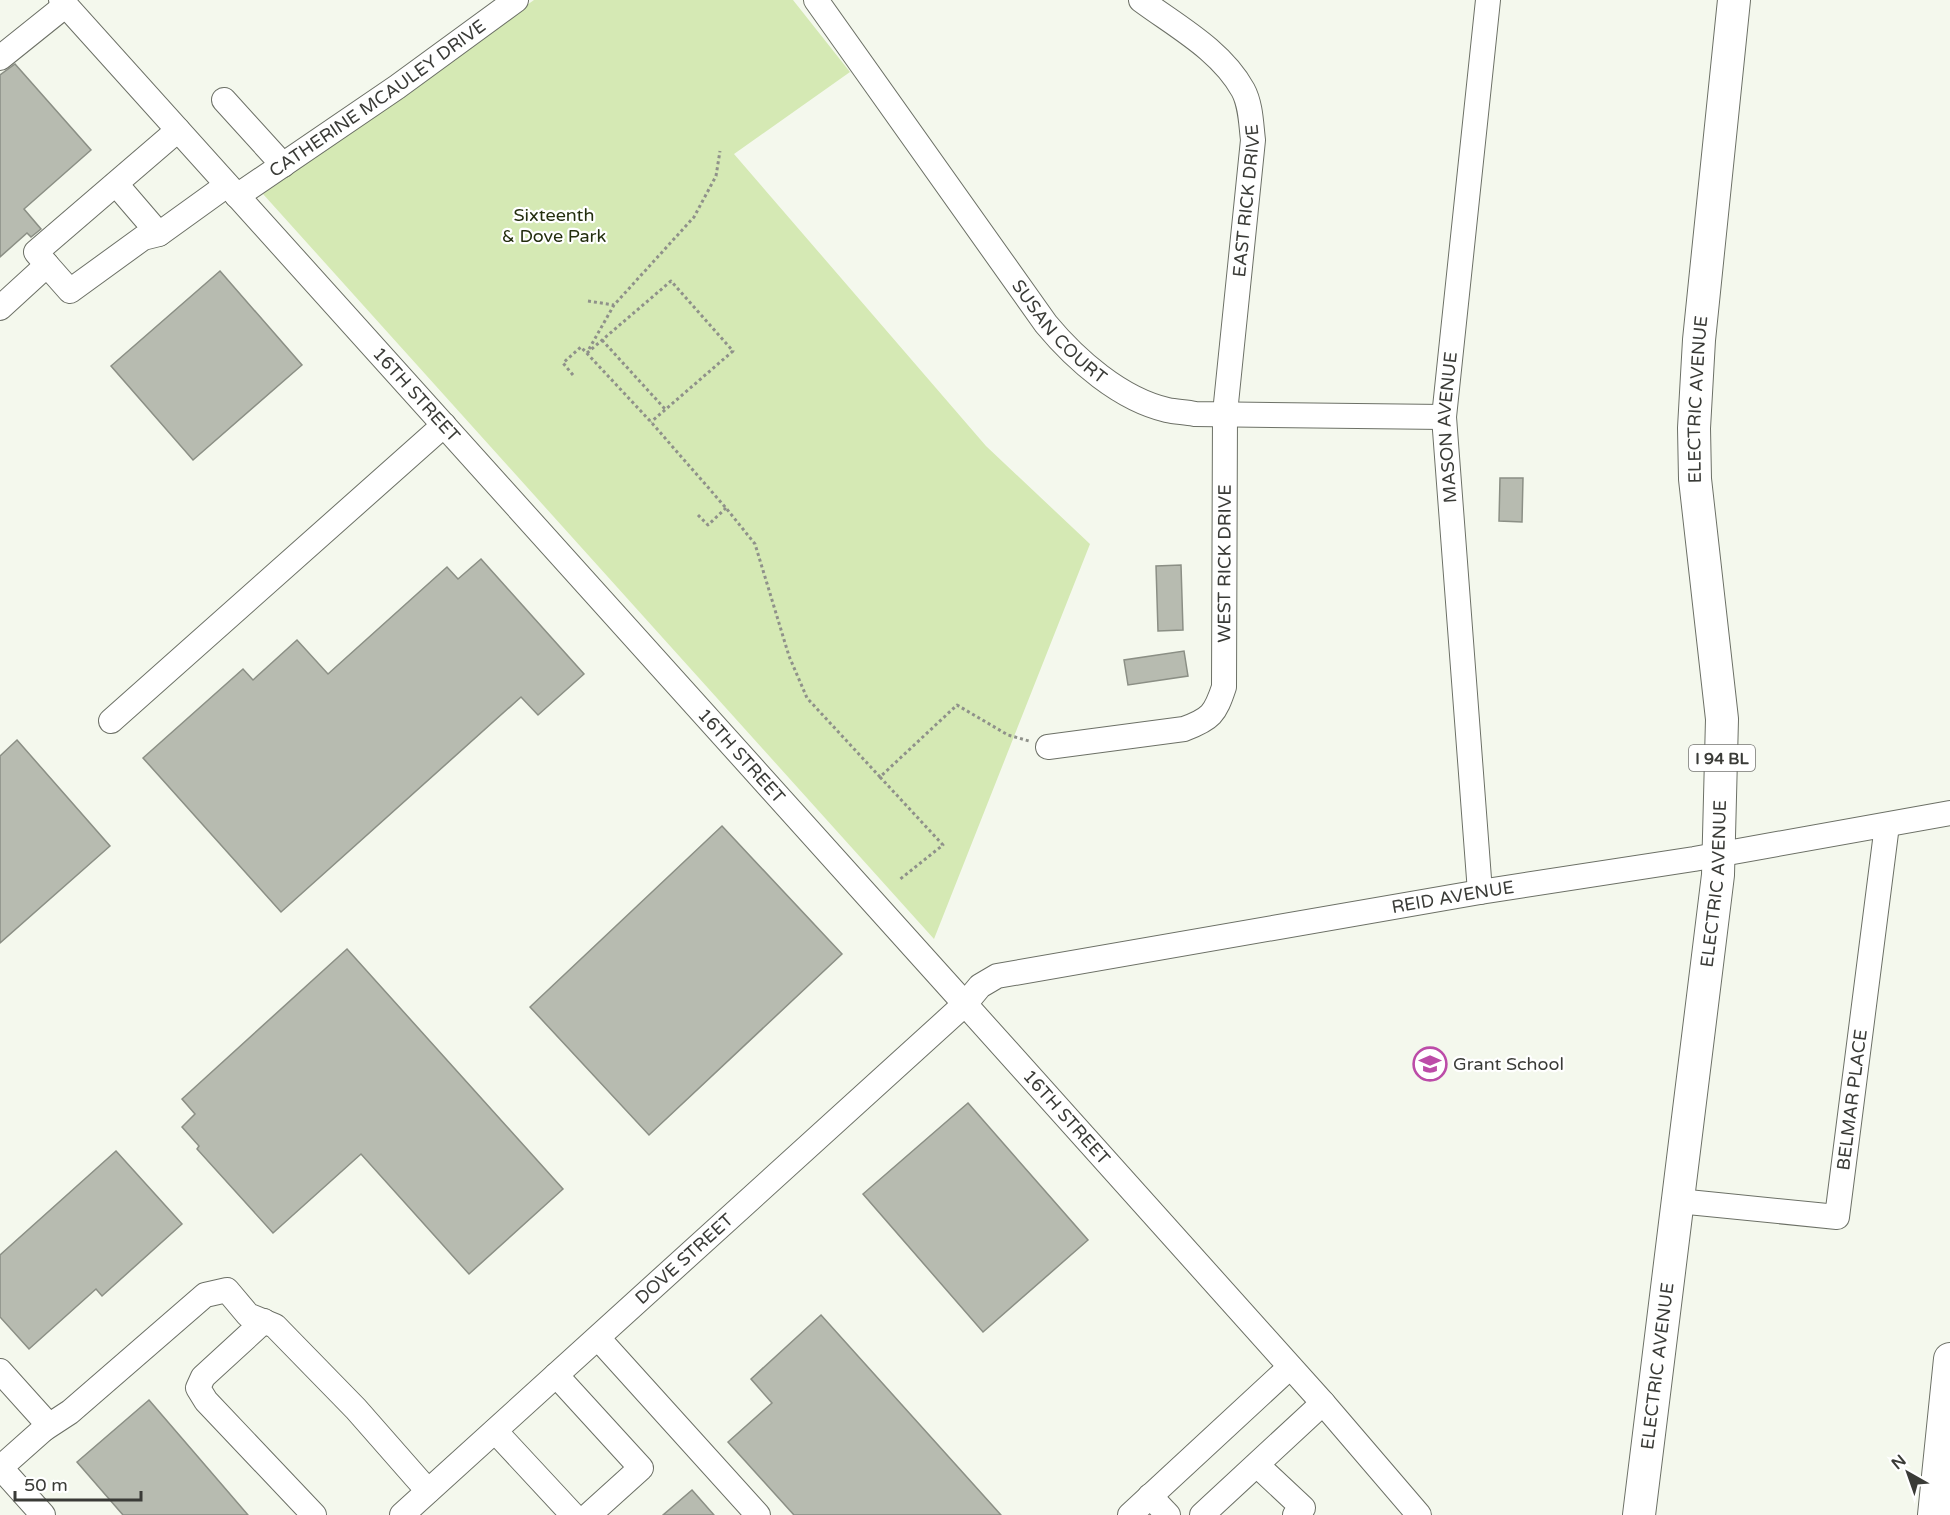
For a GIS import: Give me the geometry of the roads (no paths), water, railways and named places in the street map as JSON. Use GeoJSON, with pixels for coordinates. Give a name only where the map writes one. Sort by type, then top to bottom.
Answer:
{"type":"FeatureCollection","features":[{"type":"Feature","properties":{"kind":"main road","name":"ELECTRIC AVENUE"},"geometry":{"type":"LineString","coordinates":[[1639,1515],[1719,875],[1722,719],[1695,479],[1694,428],[1698,340],[1734,0]]}},
{"type":"Feature","properties":{"kind":"main road"},"geometry":{"type":"LineString","coordinates":[[1934,1515],[1950,1359]]}},
{"type":"Feature","properties":{"kind":"street","name":"CATHERINE MCAULEY DRIVE"},"geometry":{"type":"LineString","coordinates":[[47,265],[70,291],[143,238],[159,234],[232,191],[283,165],[397,87],[516,0]]}},
{"type":"Feature","properties":{"kind":"street","name":"SUSAN COURT"},"geometry":{"type":"LineString","coordinates":[[816,0],[1046,324],[1066,349],[1113,384],[1140,400],[1166,410],[1195,414],[1444,417]]}},
{"type":"Feature","properties":{"kind":"street","name":"EAST RICK DRIVE"},"geometry":{"type":"LineString","coordinates":[[1141,0],[1211,51],[1243,91],[1249,109],[1253,140],[1225,413]]}},
{"type":"Feature","properties":{"kind":"street","name":"MASON AVENUE"},"geometry":{"type":"LineString","coordinates":[[1480,892],[1444,417],[1488,0]]}},
{"type":"Feature","properties":{"kind":"street"},"geometry":{"type":"LineString","coordinates":[[0,58],[63,3]]}},
{"type":"Feature","properties":{"kind":"street","name":"16TH STREET"},"geometry":{"type":"LineString","coordinates":[[63,3],[1323,1403],[1419,1515]]}},
{"type":"Feature","properties":{"kind":"street"},"geometry":{"type":"LineString","coordinates":[[224,100],[283,165]]}},
{"type":"Feature","properties":{"kind":"street"},"geometry":{"type":"LineString","coordinates":[[0,308],[47,265],[36,252],[178,130]]}},
{"type":"Feature","properties":{"kind":"street"},"geometry":{"type":"LineString","coordinates":[[116,184],[159,234]]}},
{"type":"Feature","properties":{"kind":"street","name":"WEST RICK DRIVE"},"geometry":{"type":"LineString","coordinates":[[1048,747],[1184,729],[1196,725],[1216,710],[1224,687],[1225,413]]}},
{"type":"Feature","properties":{"kind":"street"},"geometry":{"type":"LineString","coordinates":[[111,721],[444,425]]}},
{"type":"Feature","properties":{"kind":"street","name":"REID AVENUE"},"geometry":{"type":"LineString","coordinates":[[965,1004],[980,986],[998,976],[1480,892],[1695,859],[1950,813]]}},
{"type":"Feature","properties":{"kind":"street","name":"BELMAR PLACE"},"geometry":{"type":"LineString","coordinates":[[1678,1201],[1837,1217],[1887,825]]}},
{"type":"Feature","properties":{"kind":"street","name":"DOVE STREET"},"geometry":{"type":"LineString","coordinates":[[402,1515],[965,1004]]}},
{"type":"Feature","properties":{"kind":"street"},"geometry":{"type":"LineString","coordinates":[[43,1515],[0,1468],[44,1429],[70,1412],[205,1295],[226,1290],[248,1315],[275,1326],[356,1409],[428,1491]]}},
{"type":"Feature","properties":{"kind":"street"},"geometry":{"type":"LineString","coordinates":[[264,1321],[203,1377],[198,1388],[206,1401],[314,1515]]}},
{"type":"Feature","properties":{"kind":"street"},"geometry":{"type":"LineString","coordinates":[[598,1338],[758,1515]]}},
{"type":"Feature","properties":{"kind":"street"},"geometry":{"type":"LineString","coordinates":[[1130,1515],[1290,1367]]}},
{"type":"Feature","properties":{"kind":"street"},"geometry":{"type":"LineString","coordinates":[[0,1371],[45,1421],[44,1429]]}},
{"type":"Feature","properties":{"kind":"street"},"geometry":{"type":"LineString","coordinates":[[556,1375],[641,1468],[589,1515]]}},
{"type":"Feature","properties":{"kind":"street"},"geometry":{"type":"LineString","coordinates":[[1202,1515],[1323,1403]]}},
{"type":"Feature","properties":{"kind":"street"},"geometry":{"type":"LineString","coordinates":[[495,1431],[573,1515]]}},
{"type":"Feature","properties":{"kind":"street"},"geometry":{"type":"LineString","coordinates":[[1257,1465],[1303,1508],[1295,1515]]}},
{"type":"Feature","properties":{"kind":"street"},"geometry":{"type":"LineString","coordinates":[[1149,1496],[1168,1515]]}},
{"type":"Feature","properties":{"kind":"place","name":"Grant School"},"geometry":{"type":"Point","coordinates":[1430,1064]}},
{"type":"Feature","properties":{"kind":"park label","name":"Sixteenth & Dove Park"},"geometry":{"type":"Point","coordinates":[554,225]}}]}
